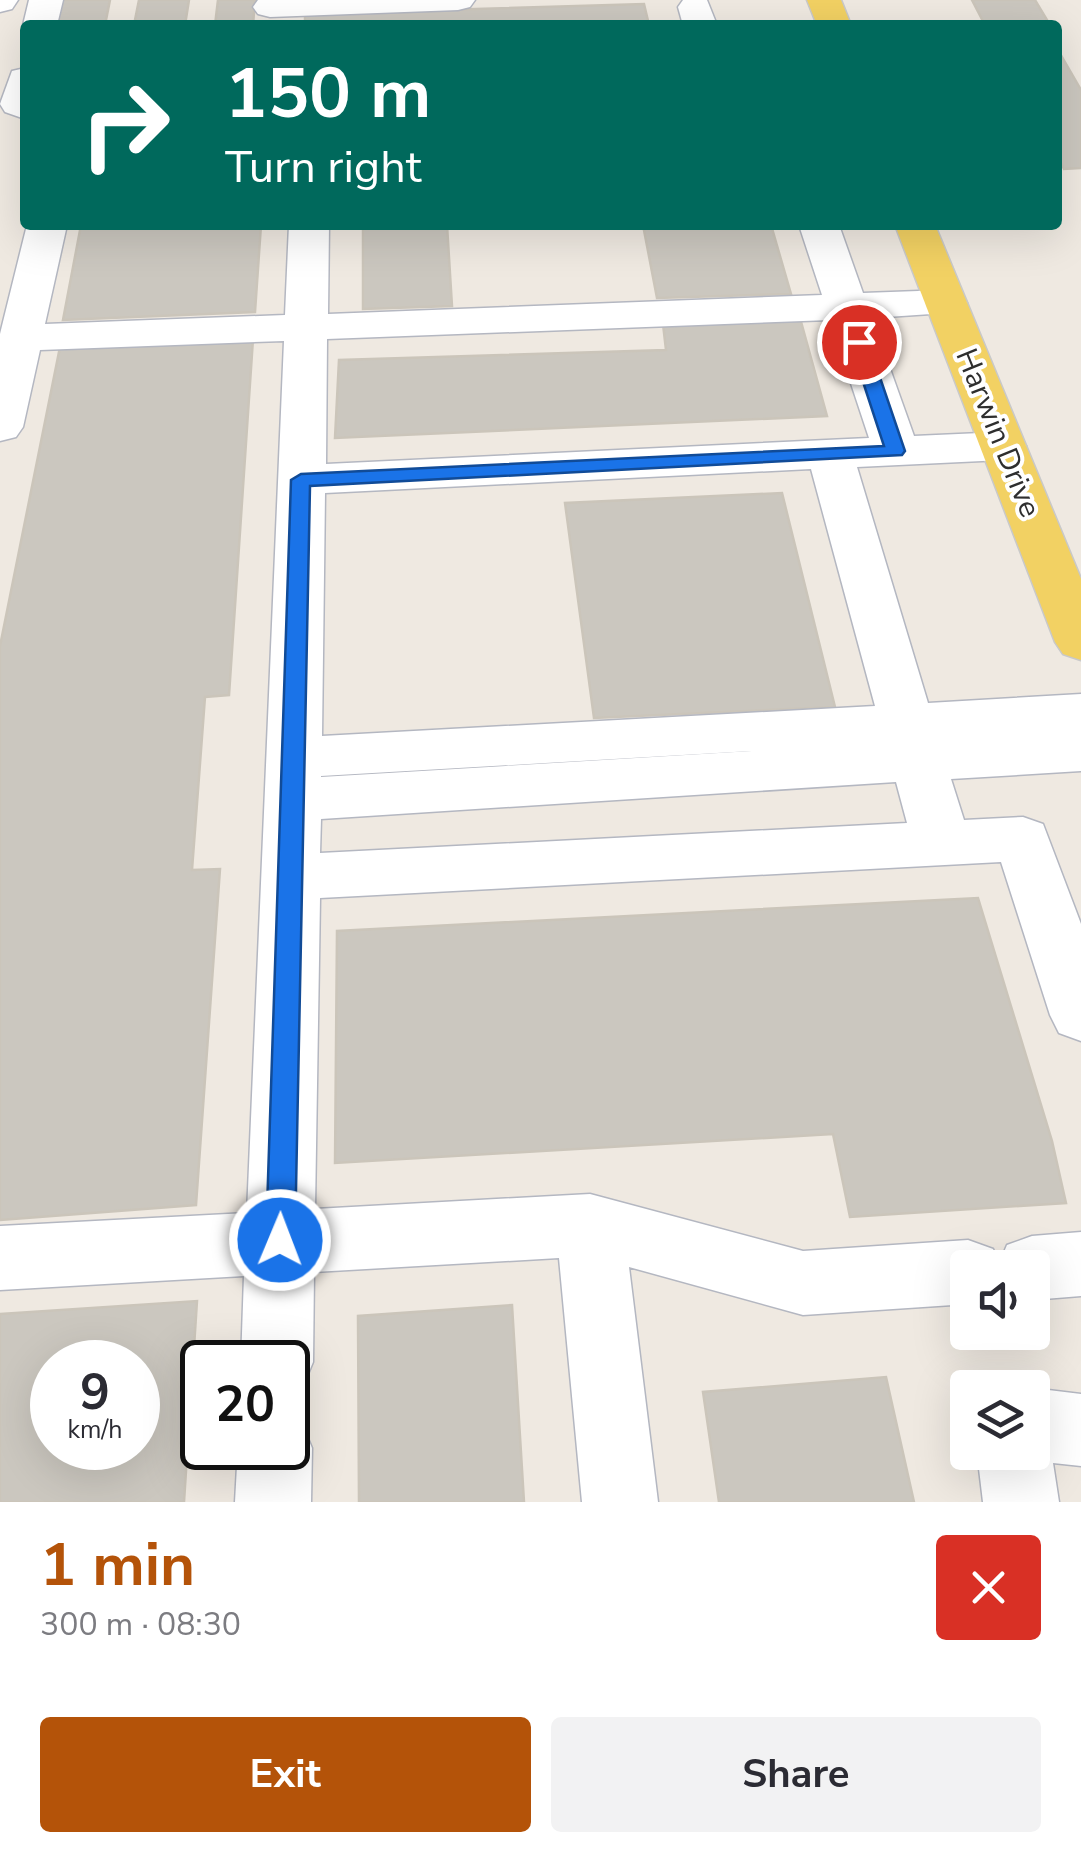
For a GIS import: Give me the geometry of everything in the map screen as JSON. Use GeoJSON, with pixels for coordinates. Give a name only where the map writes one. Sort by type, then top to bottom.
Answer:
{"type":"FeatureCollection","features":[{"type":"Feature","properties":{"kind":"main road","name":"Harwin Drive"},"geometry":{"type":"LineString","coordinates":[[917,230],[1081,642]]}},
{"type":"Feature","properties":{"kind":"lane"},"geometry":{"type":"LineString","coordinates":[[270,11],[458,0]]}},
{"type":"Feature","properties":{"kind":"lane"},"geometry":{"type":"LineString","coordinates":[[0,427],[45,230]]}},
{"type":"Feature","properties":{"kind":"lane"},"geometry":{"type":"LineString","coordinates":[[278,1340],[309,230]]}},
{"type":"Feature","properties":{"kind":"lane"},"geometry":{"type":"LineString","coordinates":[[821,230],[896,451]]}},
{"type":"Feature","properties":{"kind":"lane"},"geometry":{"type":"LineString","coordinates":[[20,338],[946,303]]}},
{"type":"Feature","properties":{"kind":"lane"},"geometry":{"type":"LineString","coordinates":[[301,480],[1003,446]]}},
{"type":"Feature","properties":{"kind":"lane"},"geometry":{"type":"LineString","coordinates":[[830,454],[941,842]]}},
{"type":"Feature","properties":{"kind":"lane"},"geometry":{"type":"LineString","coordinates":[[293,779],[913,742],[1081,713]]}},
{"type":"Feature","properties":{"kind":"lane"},"geometry":{"type":"LineString","coordinates":[[913,742],[1081,751]]}},
{"type":"Feature","properties":{"kind":"lane"},"geometry":{"type":"LineString","coordinates":[[289,876],[1023,839],[1081,1015]]}},
{"type":"Feature","properties":{"kind":"lane"},"geometry":{"type":"LineString","coordinates":[[590,1225],[620,1502]]}},
{"type":"Feature","properties":{"kind":"lane"},"geometry":{"type":"LineString","coordinates":[[0,1258],[590,1225],[803,1283],[950,1273]]}},
{"type":"Feature","properties":{"kind":"lane"},"geometry":{"type":"LineString","coordinates":[[1050,1267],[1081,1264]]}},
{"type":"Feature","properties":{"kind":"lane"},"geometry":{"type":"LineString","coordinates":[[1050,1426],[1081,1430]]}},
{"type":"Feature","properties":{"kind":"lane"},"geometry":{"type":"LineString","coordinates":[[273,1502],[274,1470]]}},
{"type":"Feature","properties":{"kind":"lane"},"geometry":{"type":"LineString","coordinates":[[1017,1470],[1021,1502]]}},
{"type":"Feature","properties":{"kind":"building"},"geometry":{"type":"Polygon","coordinates":[[[61,0],[110,0],[106,20],[56,20],[61,0]]]}},
{"type":"Feature","properties":{"kind":"building"},"geometry":{"type":"Polygon","coordinates":[[[139,0],[189,0],[186,20],[135,20],[139,0]]]}},
{"type":"Feature","properties":{"kind":"building"},"geometry":{"type":"Polygon","coordinates":[[[218,0],[255,0],[253,20],[216,20],[218,0]]]}},
{"type":"Feature","properties":{"kind":"building"},"geometry":{"type":"Polygon","coordinates":[[[972,0],[1035,0],[1047,20],[982,20],[972,0]]]}},
{"type":"Feature","properties":{"kind":"building"},"geometry":{"type":"Polygon","coordinates":[[[644,4],[648,20],[305,20],[305,14],[644,4]]]}},
{"type":"Feature","properties":{"kind":"building"},"geometry":{"type":"Polygon","coordinates":[[[1062,57],[1081,90],[1081,168],[1064,169],[1062,57]]]}},
{"type":"Feature","properties":{"kind":"building"},"geometry":{"type":"Polygon","coordinates":[[[80,230],[261,230],[255,312],[63,320],[80,230]]]}},
{"type":"Feature","properties":{"kind":"building"},"geometry":{"type":"Polygon","coordinates":[[[363,230],[447,230],[452,306],[363,309],[363,230]]]}},
{"type":"Feature","properties":{"kind":"building"},"geometry":{"type":"Polygon","coordinates":[[[644,230],[772,230],[791,294],[657,298],[644,230]]]}},
{"type":"Feature","properties":{"kind":"building"},"geometry":{"type":"Polygon","coordinates":[[[800,318],[827,416],[335,438],[339,360],[666,350],[663,324],[800,318]]]}},
{"type":"Feature","properties":{"kind":"building"},"geometry":{"type":"Polygon","coordinates":[[[253,339],[229,695],[205,697],[192,870],[220,869],[196,1205],[0,1220],[0,646],[60,347],[253,339]]]}},
{"type":"Feature","properties":{"kind":"building"},"geometry":{"type":"Polygon","coordinates":[[[782,493],[835,707],[594,718],[565,503],[782,493]]]}},
{"type":"Feature","properties":{"kind":"building"},"geometry":{"type":"Polygon","coordinates":[[[978,898],[1052,1141],[1066,1203],[850,1217],[833,1134],[335,1163],[337,931],[978,898]]]}},
{"type":"Feature","properties":{"kind":"building"},"geometry":{"type":"Polygon","coordinates":[[[197,1301],[194,1340],[180,1340],[180,1470],[186,1470],[184,1502],[0,1502],[0,1314],[197,1301]]]}},
{"type":"Feature","properties":{"kind":"building"},"geometry":{"type":"Polygon","coordinates":[[[512,1305],[524,1502],[359,1502],[358,1316],[512,1305]]]}},
{"type":"Feature","properties":{"kind":"building"},"geometry":{"type":"Polygon","coordinates":[[[886,1377],[914,1502],[719,1502],[703,1392],[886,1377]]]}},
{"type":"Feature","properties":{"kind":"route"},"geometry":{"type":"LineString","coordinates":[[280,1240],[301,480],[896,451],[859,342]]}}]}
